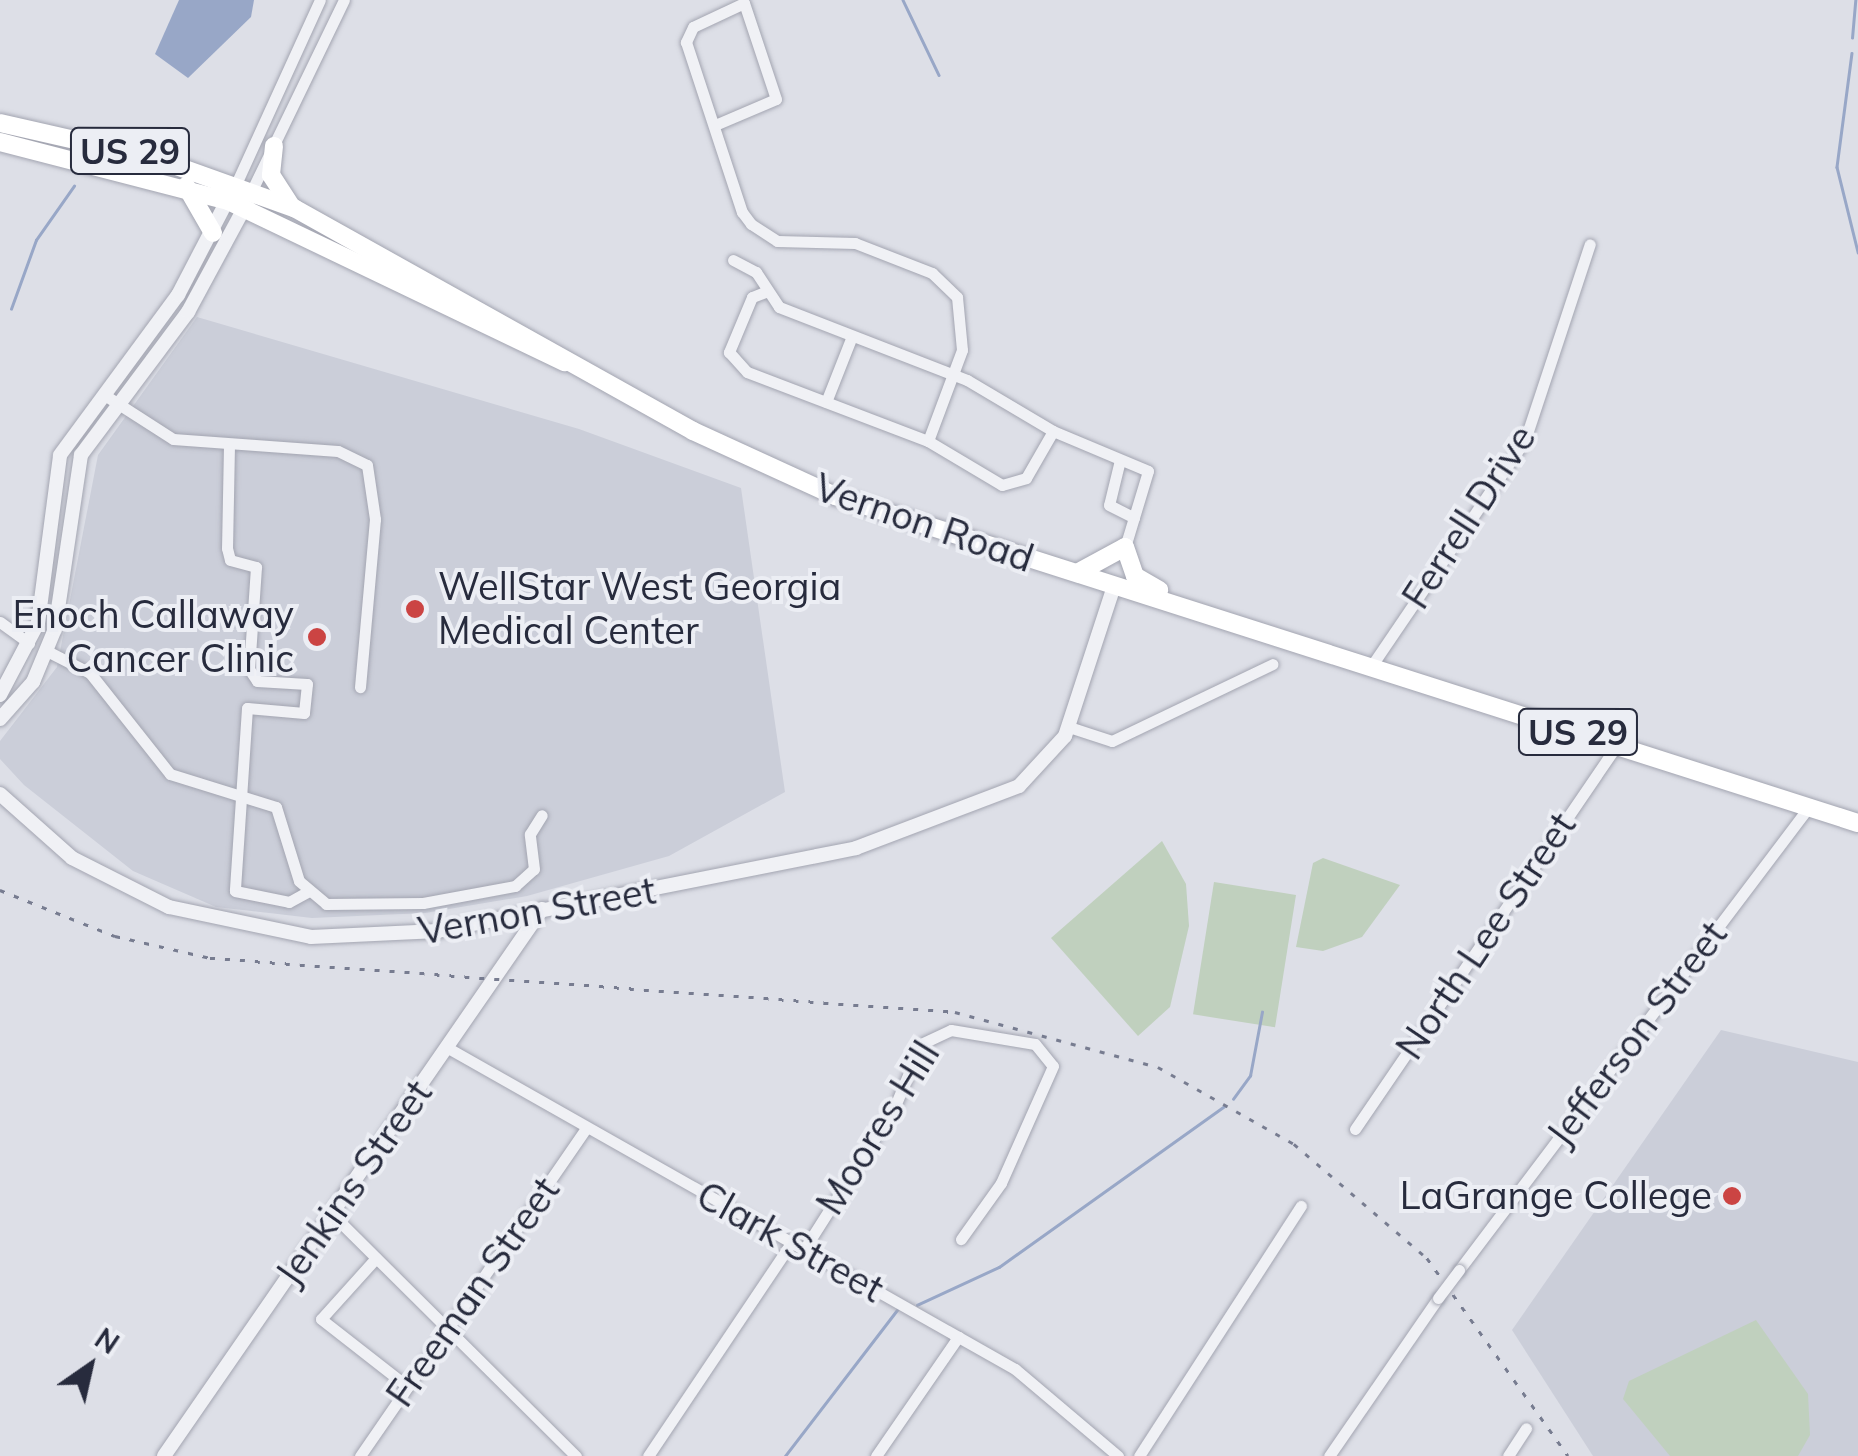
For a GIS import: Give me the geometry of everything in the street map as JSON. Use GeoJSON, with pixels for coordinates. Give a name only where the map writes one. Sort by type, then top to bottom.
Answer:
{"type":"FeatureCollection","features":[{"type":"Feature","properties":{"kind":"main road","name":"Vernon Road"},"geometry":{"type":"LineString","coordinates":[[0,124],[240,196],[835,496],[1370,668]]}},
{"type":"Feature","properties":{"kind":"main road","name":"Vernon Road"},"geometry":{"type":"LineString","coordinates":[[0,142],[294,208],[567,362]]}},
{"type":"Feature","properties":{"kind":"main road"},"geometry":{"type":"LineString","coordinates":[[274,146],[272,176],[294,208]]}},
{"type":"Feature","properties":{"kind":"main road"},"geometry":{"type":"LineString","coordinates":[[186,186],[213,233]]}},
{"type":"Feature","properties":{"kind":"main road"},"geometry":{"type":"LineString","coordinates":[[1074,573],[1126,547],[1135,576],[1204,614]]}},
{"type":"Feature","properties":{"kind":"main road","name":"US 29"},"geometry":{"type":"LineString","coordinates":[[1370,668],[1858,823]]}},
{"type":"Feature","properties":{"kind":"street"},"geometry":{"type":"LineString","coordinates":[[0,719],[48,651],[74,474],[118,405],[188,312],[320,0]]}},
{"type":"Feature","properties":{"kind":"street"},"geometry":{"type":"LineString","coordinates":[[0,696],[30,643],[53,475],[103,394],[274,146],[344,0]]}},
{"type":"Feature","properties":{"kind":"street"},"geometry":{"type":"LineString","coordinates":[[714,125],[776,99],[744,3],[687,34],[714,125],[742,212],[762,234],[855,243],[932,273],[957,297],[965,324],[953,375],[928,442]]}},
{"type":"Feature","properties":{"kind":"street","name":"Ferrell Drive"},"geometry":{"type":"LineString","coordinates":[[1370,668],[1525,440],[1590,244]]}},
{"type":"Feature","properties":{"kind":"street"},"geometry":{"type":"LineString","coordinates":[[733,260],[764,280],[765,292]]}},
{"type":"Feature","properties":{"kind":"street"},"geometry":{"type":"LineString","coordinates":[[1053,431],[1016,487],[928,442],[733,364],[752,297],[765,292],[852,336],[953,375],[1053,431],[1148,471],[1126,547]]}},
{"type":"Feature","properties":{"kind":"street"},"geometry":{"type":"LineString","coordinates":[[826,402],[852,336]]}},
{"type":"Feature","properties":{"kind":"street"},"geometry":{"type":"LineString","coordinates":[[103,394],[173,439],[352,454],[376,478],[360,688]]}},
{"type":"Feature","properties":{"kind":"street"},"geometry":{"type":"LineString","coordinates":[[230,445],[226,548],[230,560],[256,567],[249,669],[272,682],[308,684],[304,712],[247,708],[235,892],[289,902],[307,892]]}},
{"type":"Feature","properties":{"kind":"street"},"geometry":{"type":"LineString","coordinates":[[1120,460],[1109,505],[1134,518]]}},
{"type":"Feature","properties":{"kind":"street","name":"Vernon Street"},"geometry":{"type":"LineString","coordinates":[[0,794],[108,880],[238,927],[360,939],[542,910],[900,835],[1029,780],[1069,727],[1114,586]]}},
{"type":"Feature","properties":{"kind":"street"},"geometry":{"type":"LineString","coordinates":[[0,622],[30,643],[90,673],[170,774],[241,792],[284,816],[307,892],[333,906],[374,907],[515,886],[534,869],[530,834],[542,815]]}},
{"type":"Feature","properties":{"kind":"street"},"geometry":{"type":"LineString","coordinates":[[1069,727],[1112,741],[1272,664]]}},
{"type":"Feature","properties":{"kind":"street","name":"North Lee Street"},"geometry":{"type":"LineString","coordinates":[[1355,1129],[1617,744]]}},
{"type":"Feature","properties":{"kind":"street","name":"Jefferson Street"},"geometry":{"type":"LineString","coordinates":[[1328,1456],[1438,1298],[1808,808]]}},
{"type":"Feature","properties":{"kind":"street","name":"Jenkins Street"},"geometry":{"type":"LineString","coordinates":[[164,1456],[542,910]]}},
{"type":"Feature","properties":{"kind":"street","name":"Moores Hill"},"geometry":{"type":"LineString","coordinates":[[805,1248],[895,1106],[921,1044],[951,1030],[1034,1044],[1054,1066],[1001,1183],[961,1239]]}},
{"type":"Feature","properties":{"kind":"street","name":"Clark Street"},"geometry":{"type":"LineString","coordinates":[[448,1048],[586,1129],[805,1248],[1027,1378],[1118,1456]]}},
{"type":"Feature","properties":{"kind":"street","name":"Freeman Street"},"geometry":{"type":"LineString","coordinates":[[360,1456],[586,1129]]}},
{"type":"Feature","properties":{"kind":"street"},"geometry":{"type":"LineString","coordinates":[[1139,1456],[1301,1206]]}},
{"type":"Feature","properties":{"kind":"street"},"geometry":{"type":"LineString","coordinates":[[332,1214],[562,1451],[576,1456]]}},
{"type":"Feature","properties":{"kind":"street"},"geometry":{"type":"LineString","coordinates":[[648,1456],[792,1242]]}},
{"type":"Feature","properties":{"kind":"street"},"geometry":{"type":"LineString","coordinates":[[376,1258],[321,1320],[408,1387]]}},
{"type":"Feature","properties":{"kind":"street"},"geometry":{"type":"LineString","coordinates":[[876,1456],[958,1337]]}},
{"type":"Feature","properties":{"kind":"street"},"geometry":{"type":"LineString","coordinates":[[1508,1456],[1526,1428]]}},
{"type":"Feature","properties":{"kind":"shaded area","name":"WellStar West Georgia Medical Center"},"geometry":{"type":"Polygon","coordinates":[[[197,317],[579,429],[741,488],[785,792],[669,856],[527,896],[425,913],[312,918],[216,907],[133,871],[24,785],[0,759],[0,741],[57,667],[98,455],[197,317]]]}},
{"type":"Feature","properties":{"kind":"shaded area","name":"LaGrange College"},"geometry":{"type":"Polygon","coordinates":[[[1721,1030],[1858,1062],[1858,1456],[1593,1456],[1512,1330],[1721,1030]]]}},
{"type":"Feature","properties":{"kind":"green space"},"geometry":{"type":"Polygon","coordinates":[[[1162,841],[1186,884],[1189,926],[1170,1007],[1138,1036],[1051,938],[1162,841]]]}},
{"type":"Feature","properties":{"kind":"green space"},"geometry":{"type":"Polygon","coordinates":[[[1323,858],[1400,885],[1362,937],[1323,951],[1296,947],[1313,863],[1323,858]]]}},
{"type":"Feature","properties":{"kind":"green space"},"geometry":{"type":"Polygon","coordinates":[[[1214,882],[1296,895],[1275,1027],[1193,1014],[1214,882]]]}},
{"type":"Feature","properties":{"kind":"green space"},"geometry":{"type":"Polygon","coordinates":[[[1756,1320],[1808,1394],[1810,1435],[1798,1456],[1670,1456],[1623,1399],[1629,1381],[1756,1320]]]}},
{"type":"Feature","properties":{"kind":"water"},"geometry":{"type":"Polygon","coordinates":[[[179,0],[254,0],[251,17],[188,78],[155,54],[179,0]]]}},
{"type":"Feature","properties":{"kind":"waterway"},"geometry":{"type":"LineString","coordinates":[[903,0],[939,75]]}},
{"type":"Feature","properties":{"kind":"waterway"},"geometry":{"type":"LineString","coordinates":[[1852,38],[1855,0]]}},
{"type":"Feature","properties":{"kind":"waterway"},"geometry":{"type":"LineString","coordinates":[[1852,53],[1837,167],[1858,252]]}},
{"type":"Feature","properties":{"kind":"waterway"},"geometry":{"type":"LineString","coordinates":[[11,309],[36,240],[74,186]]}},
{"type":"Feature","properties":{"kind":"waterway"},"geometry":{"type":"LineString","coordinates":[[1233,1099],[1250,1076],[1262,1012]]}},
{"type":"Feature","properties":{"kind":"waterway"},"geometry":{"type":"LineString","coordinates":[[917,1305],[999,1267],[1225,1106]]}},
{"type":"Feature","properties":{"kind":"waterway"},"geometry":{"type":"LineString","coordinates":[[785,1456],[898,1309]]}},
{"type":"Feature","properties":{"kind":"railway"},"geometry":{"type":"LineString","coordinates":[[0,890],[115,936],[210,958],[955,1012],[1158,1067],[1294,1144],[1427,1258],[1568,1456]]}},
{"type":"Feature","properties":{"kind":"place","name":"WellStar West Georgia Medical Center"},"geometry":{"type":"Point","coordinates":[415,609]}},
{"type":"Feature","properties":{"kind":"place","name":"Enoch Callaway Cancer Clinic"},"geometry":{"type":"Point","coordinates":[317,637]}},
{"type":"Feature","properties":{"kind":"place","name":"LaGrange College"},"geometry":{"type":"Point","coordinates":[1732,1196]}}]}
